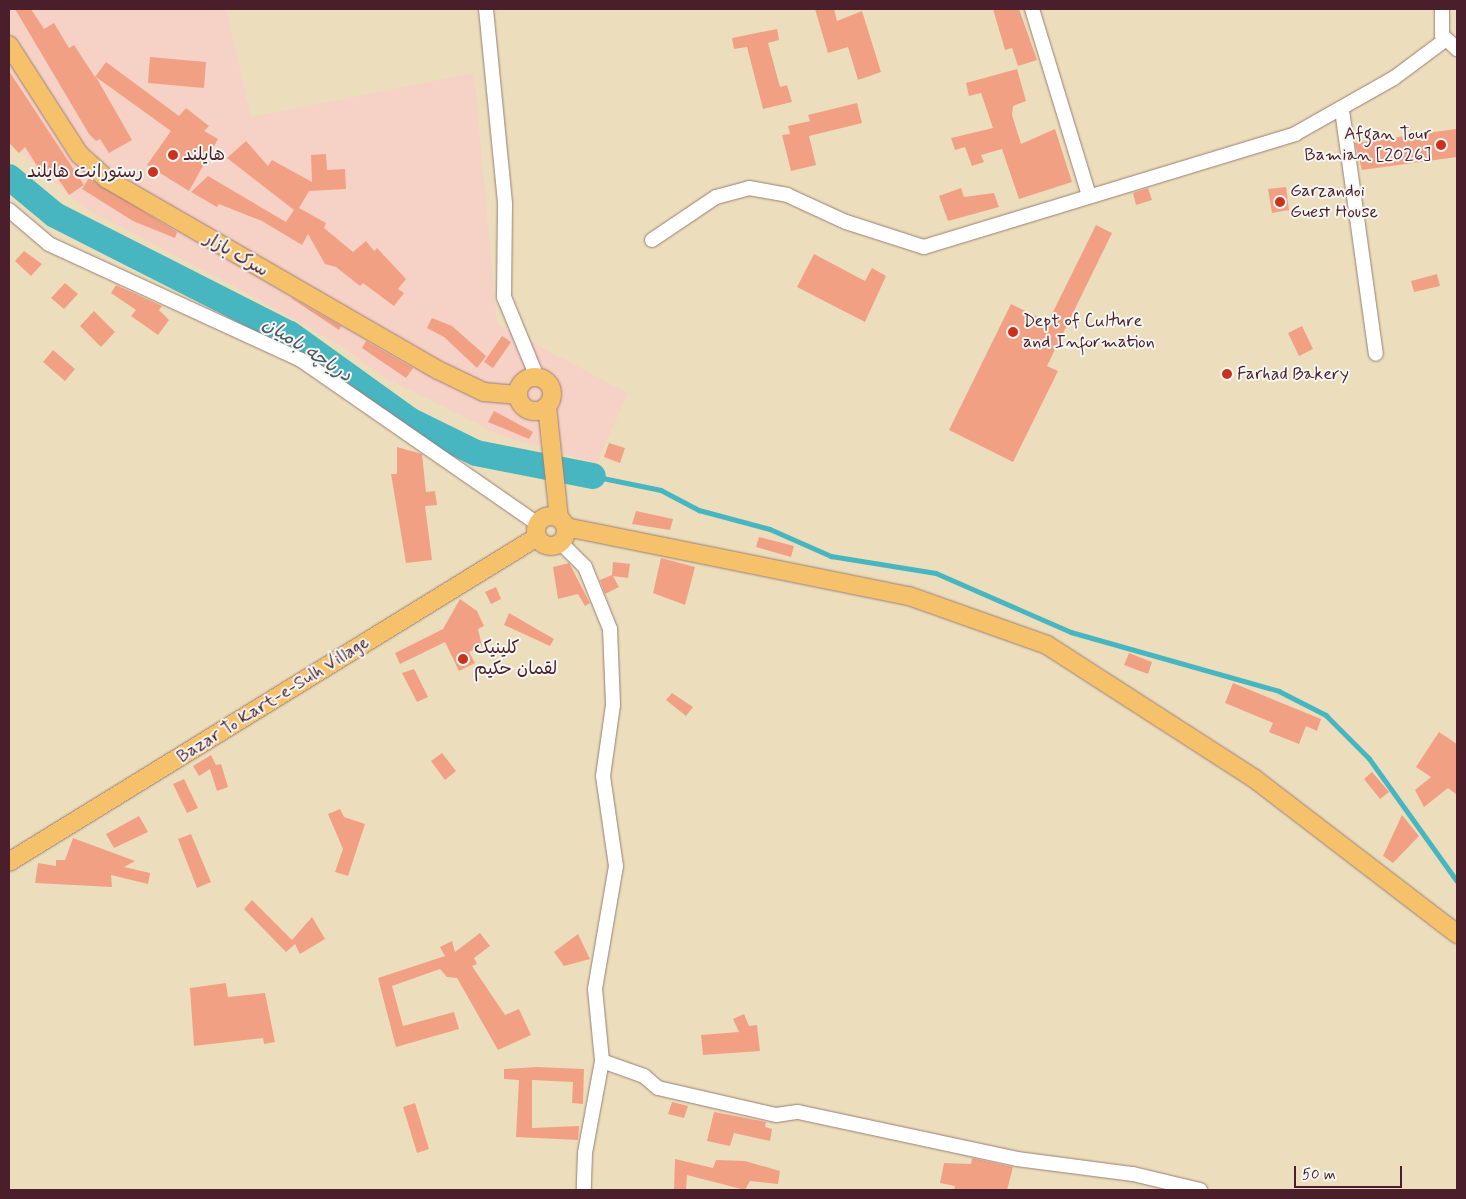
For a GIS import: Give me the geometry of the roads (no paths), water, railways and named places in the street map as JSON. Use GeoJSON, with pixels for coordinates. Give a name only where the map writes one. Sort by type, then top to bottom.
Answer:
{"type":"FeatureCollection","features":[{"type":"Feature","properties":{"kind":"main road","name":"سرک بازار"},"geometry":{"type":"LineString","coordinates":[[9,45],[79,154],[107,179],[438,370],[484,392],[518,395]]}},
{"type":"Feature","properties":{"kind":"main road"},"geometry":{"type":"LineString","coordinates":[[541,408],[522,405],[518,395],[523,382],[537,378],[550,389],[541,408],[542,441],[551,492],[552,528],[909,596],[1047,645],[1255,778],[1457,934]]}},
{"type":"Feature","properties":{"kind":"main road","name":"Bazar To Kart-e-Sulh Village"},"geometry":{"type":"LineString","coordinates":[[9,862],[552,528]]}},
{"type":"Feature","properties":{"kind":"street"},"geometry":{"type":"LineString","coordinates":[[486,9],[505,204],[504,297],[537,378]]}},
{"type":"Feature","properties":{"kind":"street"},"geometry":{"type":"LineString","coordinates":[[1032,9],[1089,196]]}},
{"type":"Feature","properties":{"kind":"street"},"geometry":{"type":"LineString","coordinates":[[1442,9],[1439,26],[1445,40],[1457,49]]}},
{"type":"Feature","properties":{"kind":"street"},"geometry":{"type":"LineString","coordinates":[[652,240],[716,197],[749,188],[786,195],[846,222],[924,247],[1295,134],[1342,110],[1445,40]]}},
{"type":"Feature","properties":{"kind":"street"},"geometry":{"type":"LineString","coordinates":[[1342,110],[1376,354]]}},
{"type":"Feature","properties":{"kind":"street"},"geometry":{"type":"LineString","coordinates":[[9,210],[49,244],[301,360],[552,528],[585,567],[610,629],[613,705],[603,776],[616,866],[595,989],[602,1061],[585,1152],[584,1190]]}},
{"type":"Feature","properties":{"kind":"street"},"geometry":{"type":"LineString","coordinates":[[602,1061],[644,1076],[658,1088],[776,1116],[798,1112],[1017,1159],[1133,1174],[1200,1190]]}},
{"type":"Feature","properties":{"kind":"waterway","name":"دریاچه بامیان"},"geometry":{"type":"LineString","coordinates":[[9,177],[55,215],[290,334],[411,421],[476,453],[593,476]]}},
{"type":"Feature","properties":{"kind":"waterway"},"geometry":{"type":"LineString","coordinates":[[593,476],[661,490],[699,510],[770,529],[831,556],[936,573],[1071,632],[1279,691],[1326,715],[1369,758],[1457,881]]}},
{"type":"Feature","properties":{"kind":"place","name":"Afgan Tour Bamian [2026]"},"geometry":{"type":"Point","coordinates":[1441,145]}},
{"type":"Feature","properties":{"kind":"place","name":"هایلند"},"geometry":{"type":"Point","coordinates":[173,155]}},
{"type":"Feature","properties":{"kind":"place","name":"رستورانت هایلند"},"geometry":{"type":"Point","coordinates":[153,172]}},
{"type":"Feature","properties":{"kind":"place","name":"Garzandoi Guest House"},"geometry":{"type":"Point","coordinates":[1280,202]}},
{"type":"Feature","properties":{"kind":"place","name":"Dept of Culture and Information"},"geometry":{"type":"Point","coordinates":[1013,332]}},
{"type":"Feature","properties":{"kind":"place","name":"Farhad Bakery"},"geometry":{"type":"Point","coordinates":[1227,374]}},
{"type":"Feature","properties":{"kind":"place","name":"کلینیک لقمان حکیم"},"geometry":{"type":"Point","coordinates":[463,659]}}]}
